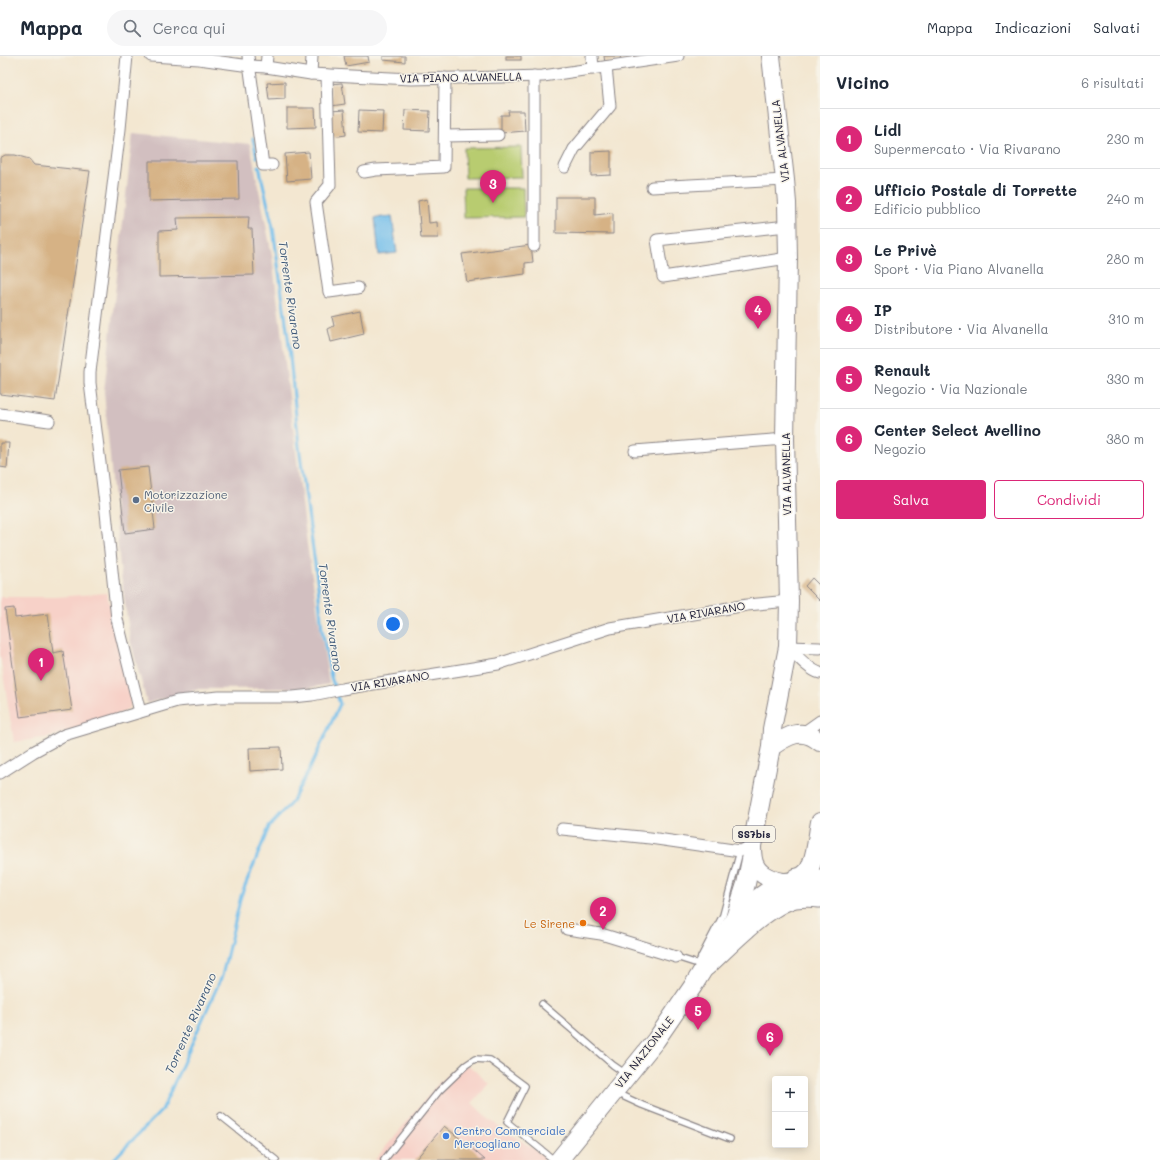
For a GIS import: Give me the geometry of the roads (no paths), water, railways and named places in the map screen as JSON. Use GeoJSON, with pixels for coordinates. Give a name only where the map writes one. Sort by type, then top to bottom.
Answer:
{"type":"FeatureCollection","features":[{"type":"Feature","properties":{"kind":"highway"},"geometry":{"type":"LineString","coordinates":[[790,881],[820,880]]}},
{"type":"Feature","properties":{"kind":"highway"},"geometry":{"type":"LineString","coordinates":[[701,965],[750,924],[784,901],[795,897],[820,897]]}},
{"type":"Feature","properties":{"kind":"main road","name":"VIA ALVANELLA"},"geometry":{"type":"LineString","coordinates":[[770,56],[785,180],[788,258],[785,438],[789,601],[788,647],[780,689]]}},
{"type":"Feature","properties":{"kind":"main road","name":"SS7bis"},"geometry":{"type":"LineString","coordinates":[[780,689],[786,720],[799,734]]}},
{"type":"Feature","properties":{"kind":"main road","name":"VIA NAZIONALE"},"geometry":{"type":"LineString","coordinates":[[735,918],[746,884],[748,851],[770,747],[780,689]]}},
{"type":"Feature","properties":{"kind":"main road"},"geometry":{"type":"LineString","coordinates":[[770,747],[784,738],[799,734],[818,739],[820,742]]}},
{"type":"Feature","properties":{"kind":"main road","name":"VIA NAZIONALE"},"geometry":{"type":"LineString","coordinates":[[559,1160],[656,1040],[693,986],[701,965],[735,918],[765,892],[804,874],[808,869],[812,861],[820,822]]}},
{"type":"Feature","properties":{"kind":"main road","name":"SS7bis"},"geometry":{"type":"LineString","coordinates":[[748,851],[756,867],[765,876],[790,881]]}},
{"type":"Feature","properties":{"kind":"street"},"geometry":{"type":"LineString","coordinates":[[127,56],[120,133],[90,372],[90,383],[117,619],[140,712]]}},
{"type":"Feature","properties":{"kind":"street","name":"VIA PIANO ALVANELLA"},"geometry":{"type":"LineString","coordinates":[[151,56],[266,61],[311,74],[411,79],[543,76],[678,56]]}},
{"type":"Feature","properties":{"kind":"street"},"geometry":{"type":"LineString","coordinates":[[311,74],[312,56]]}},
{"type":"Feature","properties":{"kind":"street"},"geometry":{"type":"LineString","coordinates":[[592,56],[594,69]]}},
{"type":"Feature","properties":{"kind":"street"},"geometry":{"type":"LineString","coordinates":[[245,61],[263,165],[272,165]]}},
{"type":"Feature","properties":{"kind":"street"},"geometry":{"type":"LineString","coordinates":[[565,167],[574,149],[610,106],[606,67]]}},
{"type":"Feature","properties":{"kind":"street"},"geometry":{"type":"LineString","coordinates":[[327,75],[330,185],[316,202],[329,292],[358,288]]}},
{"type":"Feature","properties":{"kind":"street"},"geometry":{"type":"LineString","coordinates":[[534,76],[534,246]]}},
{"type":"Feature","properties":{"kind":"street"},"geometry":{"type":"LineString","coordinates":[[364,172],[376,170],[444,167],[445,78]]}},
{"type":"Feature","properties":{"kind":"street"},"geometry":{"type":"LineString","coordinates":[[445,136],[498,135]]}},
{"type":"Feature","properties":{"kind":"street"},"geometry":{"type":"LineString","coordinates":[[652,187],[785,180]]}},
{"type":"Feature","properties":{"kind":"street"},"geometry":{"type":"LineString","coordinates":[[787,226],[657,240],[662,277],[788,258]]}},
{"type":"Feature","properties":{"kind":"street"},"geometry":{"type":"LineString","coordinates":[[0,414],[49,422]]}},
{"type":"Feature","properties":{"kind":"street"},"geometry":{"type":"LineString","coordinates":[[635,451],[785,438]]}},
{"type":"Feature","properties":{"kind":"street","name":"VIA RIVARANO"},"geometry":{"type":"LineString","coordinates":[[0,772],[64,735],[177,701],[219,697],[312,696],[342,689],[498,664],[610,628],[747,605],[789,601]]}},
{"type":"Feature","properties":{"kind":"street"},"geometry":{"type":"LineString","coordinates":[[788,647],[820,648]]}},
{"type":"Feature","properties":{"kind":"street"},"geometry":{"type":"LineString","coordinates":[[788,647],[802,661],[820,673]]}},
{"type":"Feature","properties":{"kind":"street"},"geometry":{"type":"LineString","coordinates":[[799,734],[820,721]]}},
{"type":"Feature","properties":{"kind":"street"},"geometry":{"type":"LineString","coordinates":[[562,830],[650,838],[748,851]]}},
{"type":"Feature","properties":{"kind":"street"},"geometry":{"type":"LineString","coordinates":[[567,929],[601,934],[676,957]]}},
{"type":"Feature","properties":{"kind":"lane"},"geometry":{"type":"LineString","coordinates":[[676,957],[701,965],[723,915],[748,851]]}},
{"type":"Feature","properties":{"kind":"lane"},"geometry":{"type":"LineString","coordinates":[[542,1004],[613,1065],[628,1075]]}},
{"type":"Feature","properties":{"kind":"lane"},"geometry":{"type":"LineString","coordinates":[[384,1160],[439,1091],[475,1058],[490,1060],[525,1086],[507,1122],[554,1160]]}},
{"type":"Feature","properties":{"kind":"lane"},"geometry":{"type":"LineString","coordinates":[[614,1092],[642,1105],[730,1139]]}},
{"type":"Feature","properties":{"kind":"lane"},"geometry":{"type":"LineString","coordinates":[[222,1116],[276,1160]]}},
{"type":"Feature","properties":{"kind":"water"},"geometry":{"type":"Polygon","coordinates":[[[392,216],[397,253],[379,255],[375,218],[392,216]]]}},
{"type":"Feature","properties":{"kind":"waterway","name":"Torrente Rivarano"},"geometry":{"type":"LineString","coordinates":[[253,139],[257,157]]}},
{"type":"Feature","properties":{"kind":"waterway","name":"Torrente Rivarano"},"geometry":{"type":"LineString","coordinates":[[113,1160],[162,1110],[222,976],[241,896],[269,827],[292,802],[310,768],[340,704],[331,677],[322,629],[318,586],[299,446],[288,337],[273,228],[259,166]]}},
{"type":"Feature","properties":{"kind":"place","name":"Le Privè"},"geometry":{"type":"Point","coordinates":[493,203]}},
{"type":"Feature","properties":{"kind":"place","name":"IP"},"geometry":{"type":"Point","coordinates":[758,329]}},
{"type":"Feature","properties":{"kind":"place","name":"Motorizzazione Civile"},"geometry":{"type":"Point","coordinates":[136,500]}},
{"type":"Feature","properties":{"kind":"place","name":"Lidl"},"geometry":{"type":"Point","coordinates":[41,681]}},
{"type":"Feature","properties":{"kind":"place","name":"Le Sirene"},"geometry":{"type":"Point","coordinates":[583,923]}},
{"type":"Feature","properties":{"kind":"place","name":"Ufficio Postale di Torrette"},"geometry":{"type":"Point","coordinates":[603,930]}},
{"type":"Feature","properties":{"kind":"place","name":"Renault"},"geometry":{"type":"Point","coordinates":[698,1030]}},
{"type":"Feature","properties":{"kind":"place","name":"Center Select Avellino"},"geometry":{"type":"Point","coordinates":[770,1056]}},
{"type":"Feature","properties":{"kind":"place","name":"Centro Commerciale Mercogliano"},"geometry":{"type":"Point","coordinates":[446,1136]}}]}
